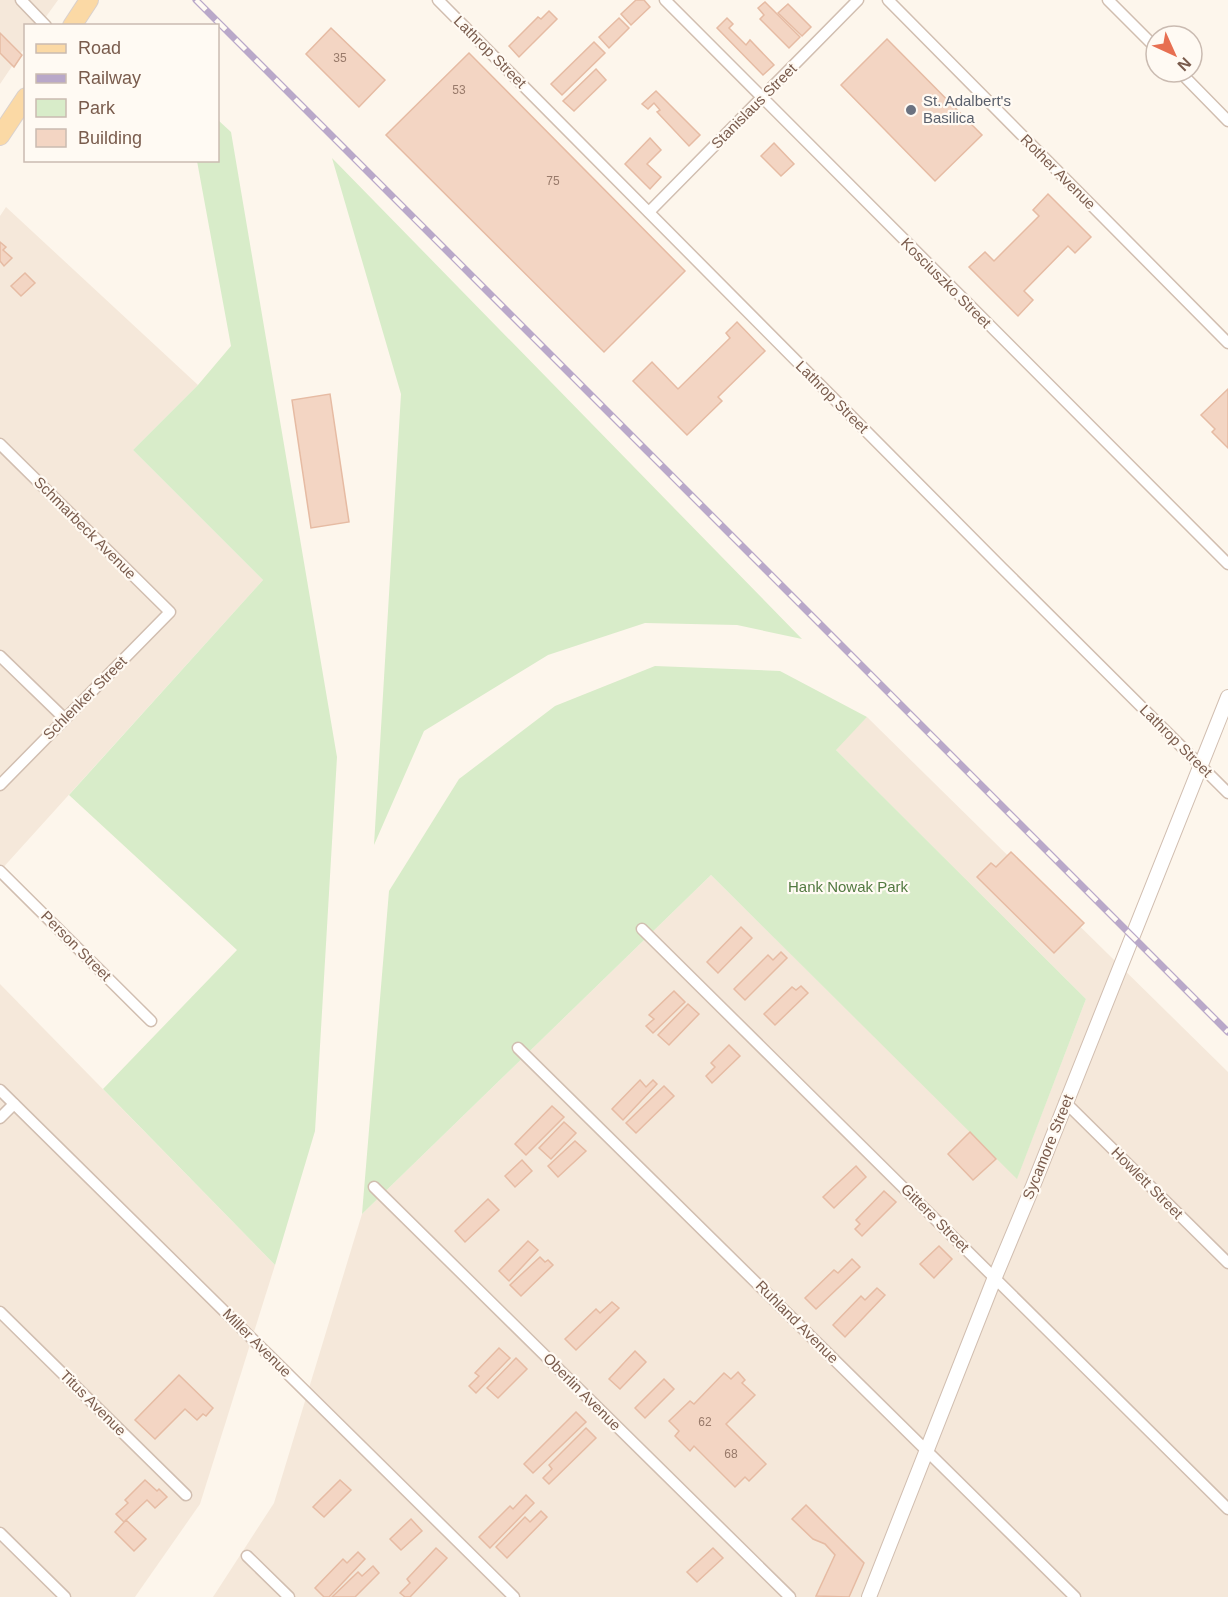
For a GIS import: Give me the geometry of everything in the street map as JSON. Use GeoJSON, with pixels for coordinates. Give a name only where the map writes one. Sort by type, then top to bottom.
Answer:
{"type":"FeatureCollection","features":[{"type":"Feature","properties":{"kind":"main road"},"geometry":{"type":"LineString","coordinates":[[73,24],[89,0]]}},
{"type":"Feature","properties":{"kind":"main road"},"geometry":{"type":"LineString","coordinates":[[0,136],[24,100]]}},
{"type":"Feature","properties":{"kind":"street"},"geometry":{"type":"LineString","coordinates":[[21,0],[44,24]]}},
{"type":"Feature","properties":{"kind":"street","name":"Lathrop Street"},"geometry":{"type":"LineString","coordinates":[[438,0],[1228,793]]}},
{"type":"Feature","properties":{"kind":"street","name":"Kosciuszko Street"},"geometry":{"type":"LineString","coordinates":[[665,0],[1228,564]]}},
{"type":"Feature","properties":{"kind":"street","name":"Stanislaus Street"},"geometry":{"type":"LineString","coordinates":[[649,212],[858,0]]}},
{"type":"Feature","properties":{"kind":"street","name":"Rother Avenue"},"geometry":{"type":"LineString","coordinates":[[888,0],[1228,343]]}},
{"type":"Feature","properties":{"kind":"street"},"geometry":{"type":"LineString","coordinates":[[1108,0],[1144,36]]}},
{"type":"Feature","properties":{"kind":"street"},"geometry":{"type":"LineString","coordinates":[[1192,84],[1228,121]]}},
{"type":"Feature","properties":{"kind":"street","name":"Schmarbeck Avenue"},"geometry":{"type":"LineString","coordinates":[[0,444],[170,612]]}},
{"type":"Feature","properties":{"kind":"street","name":"Schlenker Street"},"geometry":{"type":"LineString","coordinates":[[0,785],[170,612]]}},
{"type":"Feature","properties":{"kind":"street"},"geometry":{"type":"LineString","coordinates":[[0,656],[64,718]]}},
{"type":"Feature","properties":{"kind":"street","name":"Sycamore Street"},"geometry":{"type":"LineString","coordinates":[[869,1597],[1228,697]]}},
{"type":"Feature","properties":{"kind":"street","name":"Person Street"},"geometry":{"type":"LineString","coordinates":[[0,871],[151,1021]]}},
{"type":"Feature","properties":{"kind":"street","name":"Gittere Street"},"geometry":{"type":"LineString","coordinates":[[642,928],[1228,1509]]}},
{"type":"Feature","properties":{"kind":"street","name":"Ruhland Avenue"},"geometry":{"type":"LineString","coordinates":[[518,1048],[1075,1597]]}},
{"type":"Feature","properties":{"kind":"street","name":"Miller Avenue"},"geometry":{"type":"LineString","coordinates":[[0,1090],[514,1597]]}},
{"type":"Feature","properties":{"kind":"street","name":"Howlett Street"},"geometry":{"type":"LineString","coordinates":[[1065,1102],[1228,1263]]}},
{"type":"Feature","properties":{"kind":"street"},"geometry":{"type":"LineString","coordinates":[[0,1118],[14,1104]]}},
{"type":"Feature","properties":{"kind":"street","name":"Oberlin Avenue"},"geometry":{"type":"LineString","coordinates":[[374,1187],[790,1597]]}},
{"type":"Feature","properties":{"kind":"street","name":"Titus Avenue"},"geometry":{"type":"LineString","coordinates":[[0,1312],[186,1495]]}},
{"type":"Feature","properties":{"kind":"street"},"geometry":{"type":"LineString","coordinates":[[0,1533],[65,1597]]}},
{"type":"Feature","properties":{"kind":"street"},"geometry":{"type":"LineString","coordinates":[[247,1556],[289,1597]]}},
{"type":"Feature","properties":{"kind":"shaded area"},"geometry":{"type":"Polygon","coordinates":[[[0,0],[58,0],[41,24],[24,24],[24,48],[0,84],[0,0]]]}},
{"type":"Feature","properties":{"kind":"shaded area"},"geometry":{"type":"Polygon","coordinates":[[[6,207],[198,385],[133,450],[263,580],[0,871],[0,216],[6,207]]]}},
{"type":"Feature","properties":{"kind":"shaded area"},"geometry":{"type":"Polygon","coordinates":[[[867,717],[1228,1072],[1228,1597],[213,1597],[274,1503],[362,1214],[711,875],[1017,1178],[1086,999],[835,749],[867,717]]]}},
{"type":"Feature","properties":{"kind":"shaded area"},"geometry":{"type":"Polygon","coordinates":[[[0,984],[275,1265],[200,1504],[135,1597],[0,1597],[0,984]]]}},
{"type":"Feature","properties":{"kind":"green space"},"geometry":{"type":"Polygon","coordinates":[[[219,121],[231,132],[337,757],[315,1131],[275,1265],[103,1089],[237,950],[69,795],[263,580],[133,450],[198,385],[231,346],[197,162],[219,162],[219,121]]]}},
{"type":"Feature","properties":{"kind":"green space"},"geometry":{"type":"Polygon","coordinates":[[[332,158],[802,639],[737,625],[645,623],[548,655],[424,731],[374,845],[401,394],[332,158]]]}},
{"type":"Feature","properties":{"kind":"green space","name":"Hank Nowak Park"},"geometry":{"type":"Polygon","coordinates":[[[655,666],[780,671],[867,717],[836,750],[1086,999],[1017,1179],[711,875],[362,1214],[389,891],[459,779],[555,706],[655,666]]]}},
{"type":"Feature","properties":{"kind":"building"},"geometry":{"type":"Polygon","coordinates":[[[636,0],[644,0],[650,7],[631,25],[621,14],[636,0]]]}},
{"type":"Feature","properties":{"kind":"building"},"geometry":{"type":"Polygon","coordinates":[[[765,2],[800,37],[789,48],[760,19],[764,15],[758,8],[765,2]]]}},
{"type":"Feature","properties":{"kind":"building"},"geometry":{"type":"Polygon","coordinates":[[[788,4],[811,27],[802,36],[778,13],[788,4]]]}},
{"type":"Feature","properties":{"kind":"building"},"geometry":{"type":"Polygon","coordinates":[[[549,11],[557,19],[519,57],[509,46],[538,17],[541,19],[549,11]]]}},
{"type":"Feature","properties":{"kind":"building"},"geometry":{"type":"Polygon","coordinates":[[[619,18],[629,28],[609,48],[599,37],[619,18]]]}},
{"type":"Feature","properties":{"kind":"building"},"geometry":{"type":"Polygon","coordinates":[[[727,18],[733,24],[729,28],[746,45],[750,40],[774,65],[763,75],[717,28],[727,18]]]}},
{"type":"Feature","properties":{"kind":"building"},"geometry":{"type":"Polygon","coordinates":[[[331,28],[385,80],[359,107],[306,54],[331,28]]]}},
{"type":"Feature","properties":{"kind":"building"},"geometry":{"type":"Polygon","coordinates":[[[0,33],[22,55],[14,67],[0,53],[0,33]]]}},
{"type":"Feature","properties":{"kind":"building","name":"St. Adalbert's Basilica"},"geometry":{"type":"Polygon","coordinates":[[[887,39],[982,135],[935,181],[841,85],[887,39]]]}},
{"type":"Feature","properties":{"kind":"building"},"geometry":{"type":"Polygon","coordinates":[[[594,42],[605,53],[562,95],[551,84],[594,42]]]}},
{"type":"Feature","properties":{"kind":"building"},"geometry":{"type":"Polygon","coordinates":[[[469,53],[685,271],[604,352],[386,135],[469,53]]]}},
{"type":"Feature","properties":{"kind":"building"},"geometry":{"type":"Polygon","coordinates":[[[596,69],[606,80],[574,111],[563,101],[596,69]]]}},
{"type":"Feature","properties":{"kind":"building"},"geometry":{"type":"Polygon","coordinates":[[[656,91],[700,135],[689,146],[657,112],[660,110],[654,103],[648,109],[642,104],[656,91]]]}},
{"type":"Feature","properties":{"kind":"building"},"geometry":{"type":"Polygon","coordinates":[[[650,138],[661,150],[647,164],[661,177],[650,189],[625,164],[650,138]]]}},
{"type":"Feature","properties":{"kind":"building"},"geometry":{"type":"Polygon","coordinates":[[[774,143],[794,164],[781,176],[761,156],[774,143]]]}},
{"type":"Feature","properties":{"kind":"building"},"geometry":{"type":"Polygon","coordinates":[[[1048,194],[1091,237],[1075,253],[1068,246],[1024,291],[1033,300],[1018,316],[969,267],[985,252],[994,261],[1039,216],[1033,210],[1048,194]]]}},
{"type":"Feature","properties":{"kind":"building"},"geometry":{"type":"Polygon","coordinates":[[[0,242],[6,247],[3,250],[12,258],[4,266],[0,261],[0,242]]]}},
{"type":"Feature","properties":{"kind":"building"},"geometry":{"type":"Polygon","coordinates":[[[25,273],[35,283],[21,296],[11,286],[25,273]]]}},
{"type":"Feature","properties":{"kind":"building"},"geometry":{"type":"Polygon","coordinates":[[[737,322],[765,351],[718,397],[722,401],[687,435],[633,381],[652,362],[678,389],[730,338],[726,333],[737,322]]]}},
{"type":"Feature","properties":{"kind":"building"},"geometry":{"type":"Polygon","coordinates":[[[1228,389],[1228,448],[1212,432],[1215,429],[1201,415],[1228,389]]]}},
{"type":"Feature","properties":{"kind":"building"},"geometry":{"type":"Polygon","coordinates":[[[330,394],[349,522],[311,528],[292,400],[330,394]]]}},
{"type":"Feature","properties":{"kind":"building"},"geometry":{"type":"Polygon","coordinates":[[[1011,852],[1084,923],[1054,953],[977,877],[991,863],[996,867],[1011,852]]]}},
{"type":"Feature","properties":{"kind":"building"},"geometry":{"type":"Polygon","coordinates":[[[741,927],[752,938],[718,973],[707,962],[741,927]]]}},
{"type":"Feature","properties":{"kind":"building"},"geometry":{"type":"Polygon","coordinates":[[[781,952],[787,958],[745,1000],[734,989],[768,955],[773,960],[781,952]]]}},
{"type":"Feature","properties":{"kind":"building"},"geometry":{"type":"Polygon","coordinates":[[[801,986],[808,993],[775,1025],[764,1014],[792,987],[796,990],[801,986]]]}},
{"type":"Feature","properties":{"kind":"building"},"geometry":{"type":"Polygon","coordinates":[[[674,991],[685,1002],[653,1033],[646,1026],[654,1019],[649,1015],[674,991]]]}},
{"type":"Feature","properties":{"kind":"building"},"geometry":{"type":"Polygon","coordinates":[[[688,1004],[699,1014],[669,1045],[658,1035],[688,1004]]]}},
{"type":"Feature","properties":{"kind":"building"},"geometry":{"type":"Polygon","coordinates":[[[729,1045],[740,1056],[712,1083],[706,1076],[715,1067],[711,1063],[729,1045]]]}},
{"type":"Feature","properties":{"kind":"building"},"geometry":{"type":"Polygon","coordinates":[[[640,1080],[646,1087],[653,1080],[657,1084],[623,1120],[612,1109],[640,1080]]]}},
{"type":"Feature","properties":{"kind":"building"},"geometry":{"type":"Polygon","coordinates":[[[664,1086],[674,1096],[636,1133],[626,1123],[664,1086]]]}},
{"type":"Feature","properties":{"kind":"building"},"geometry":{"type":"Polygon","coordinates":[[[552,1106],[564,1117],[526,1155],[515,1144],[552,1106]]]}},
{"type":"Feature","properties":{"kind":"building"},"geometry":{"type":"Polygon","coordinates":[[[564,1122],[576,1133],[551,1159],[539,1148],[564,1122]]]}},
{"type":"Feature","properties":{"kind":"building"},"geometry":{"type":"Polygon","coordinates":[[[970,1132],[996,1159],[973,1180],[948,1154],[970,1132]]]}},
{"type":"Feature","properties":{"kind":"building"},"geometry":{"type":"Polygon","coordinates":[[[575,1141],[586,1151],[558,1177],[548,1166],[575,1141]]]}},
{"type":"Feature","properties":{"kind":"building"},"geometry":{"type":"Polygon","coordinates":[[[522,1160],[532,1171],[515,1187],[505,1176],[522,1160]]]}},
{"type":"Feature","properties":{"kind":"building"},"geometry":{"type":"Polygon","coordinates":[[[856,1166],[866,1177],[834,1208],[823,1197],[856,1166]]]}},
{"type":"Feature","properties":{"kind":"building"},"geometry":{"type":"Polygon","coordinates":[[[884,1191],[896,1202],[862,1236],[855,1229],[860,1224],[856,1220],[884,1191]]]}},
{"type":"Feature","properties":{"kind":"building"},"geometry":{"type":"Polygon","coordinates":[[[488,1199],[499,1210],[465,1242],[455,1231],[488,1199]]]}},
{"type":"Feature","properties":{"kind":"building"},"geometry":{"type":"Polygon","coordinates":[[[528,1241],[538,1250],[509,1281],[499,1271],[528,1241]]]}},
{"type":"Feature","properties":{"kind":"building"},"geometry":{"type":"Polygon","coordinates":[[[939,1246],[952,1259],[934,1278],[920,1264],[939,1246]]]}},
{"type":"Feature","properties":{"kind":"building"},"geometry":{"type":"Polygon","coordinates":[[[540,1257],[553,1265],[521,1296],[510,1285],[540,1257]]]}},
{"type":"Feature","properties":{"kind":"building"},"geometry":{"type":"Polygon","coordinates":[[[852,1259],[860,1267],[816,1309],[805,1298],[834,1270],[838,1273],[852,1259]]]}},
{"type":"Feature","properties":{"kind":"building"},"geometry":{"type":"Polygon","coordinates":[[[877,1288],[885,1295],[845,1337],[833,1325],[861,1296],[865,1300],[877,1288]]]}},
{"type":"Feature","properties":{"kind":"building"},"geometry":{"type":"Polygon","coordinates":[[[612,1302],[619,1308],[576,1350],[565,1339],[596,1309],[600,1313],[612,1302]]]}},
{"type":"Feature","properties":{"kind":"building"},"geometry":{"type":"Polygon","coordinates":[[[499,1348],[510,1358],[476,1393],[469,1386],[479,1376],[475,1373],[499,1348]]]}},
{"type":"Feature","properties":{"kind":"building"},"geometry":{"type":"Polygon","coordinates":[[[635,1351],[646,1362],[620,1389],[609,1379],[635,1351]]]}},
{"type":"Feature","properties":{"kind":"building"},"geometry":{"type":"Polygon","coordinates":[[[516,1358],[527,1369],[498,1398],[487,1388],[516,1358]]]}},
{"type":"Feature","properties":{"kind":"building"},"geometry":{"type":"Polygon","coordinates":[[[738,1372],[745,1380],[742,1383],[755,1395],[726,1424],[766,1464],[749,1481],[745,1477],[735,1487],[694,1446],[690,1451],[675,1436],[679,1431],[669,1421],[690,1401],[694,1404],[724,1373],[731,1379],[738,1372]]]}},
{"type":"Feature","properties":{"kind":"building"},"geometry":{"type":"Polygon","coordinates":[[[179,1375],[213,1408],[206,1416],[203,1414],[197,1420],[185,1409],[155,1439],[135,1420],[179,1375]]]}},
{"type":"Feature","properties":{"kind":"building"},"geometry":{"type":"Polygon","coordinates":[[[664,1379],[674,1389],[645,1418],[635,1408],[664,1379]]]}},
{"type":"Feature","properties":{"kind":"building"},"geometry":{"type":"Polygon","coordinates":[[[576,1412],[586,1422],[533,1473],[524,1464],[576,1412]]]}},
{"type":"Feature","properties":{"kind":"building"},"geometry":{"type":"Polygon","coordinates":[[[586,1428],[596,1438],[549,1484],[543,1478],[552,1469],[549,1465],[586,1428]]]}},
{"type":"Feature","properties":{"kind":"building"},"geometry":{"type":"Polygon","coordinates":[[[145,1480],[167,1497],[155,1508],[147,1500],[124,1522],[116,1514],[128,1503],[125,1500],[145,1480]]]}},
{"type":"Feature","properties":{"kind":"building"},"geometry":{"type":"Polygon","coordinates":[[[340,1480],[351,1490],[324,1517],[313,1507],[340,1480]]]}},
{"type":"Feature","properties":{"kind":"building"},"geometry":{"type":"Polygon","coordinates":[[[526,1495],[534,1503],[490,1548],[479,1537],[510,1506],[513,1509],[526,1495]]]}},
{"type":"Feature","properties":{"kind":"building"},"geometry":{"type":"Polygon","coordinates":[[[806,1505],[864,1563],[849,1597],[816,1596],[835,1555],[825,1544],[813,1539],[792,1519],[806,1505]]]}},
{"type":"Feature","properties":{"kind":"building"},"geometry":{"type":"Polygon","coordinates":[[[541,1511],[547,1517],[507,1558],[496,1547],[525,1517],[530,1522],[541,1511]]]}},
{"type":"Feature","properties":{"kind":"building"},"geometry":{"type":"Polygon","coordinates":[[[411,1519],[422,1531],[401,1550],[390,1539],[411,1519]]]}},
{"type":"Feature","properties":{"kind":"building"},"geometry":{"type":"Polygon","coordinates":[[[126,1520],[146,1539],[134,1551],[115,1532],[126,1520]]]}},
{"type":"Feature","properties":{"kind":"building"},"geometry":{"type":"Polygon","coordinates":[[[436,1548],[447,1558],[410,1597],[405,1597],[400,1593],[410,1583],[407,1579],[436,1548]]]}},
{"type":"Feature","properties":{"kind":"building"},"geometry":{"type":"Polygon","coordinates":[[[713,1548],[723,1558],[697,1582],[687,1572],[713,1548]]]}},
{"type":"Feature","properties":{"kind":"building"},"geometry":{"type":"Polygon","coordinates":[[[358,1552],[365,1559],[329,1597],[324,1597],[315,1588],[343,1559],[347,1563],[358,1552]]]}},
{"type":"Feature","properties":{"kind":"building"},"geometry":{"type":"Polygon","coordinates":[[[373,1566],[379,1573],[355,1597],[332,1597],[358,1572],[362,1576],[373,1566]]]}},
{"type":"Feature","properties":{"kind":"railway"},"geometry":{"type":"LineString","coordinates":[[196,0],[1228,1032]]}},
{"type":"Feature","properties":{"kind":"place","name":"St. Adalbert's Basilica"},"geometry":{"type":"Point","coordinates":[911,110]}}]}
